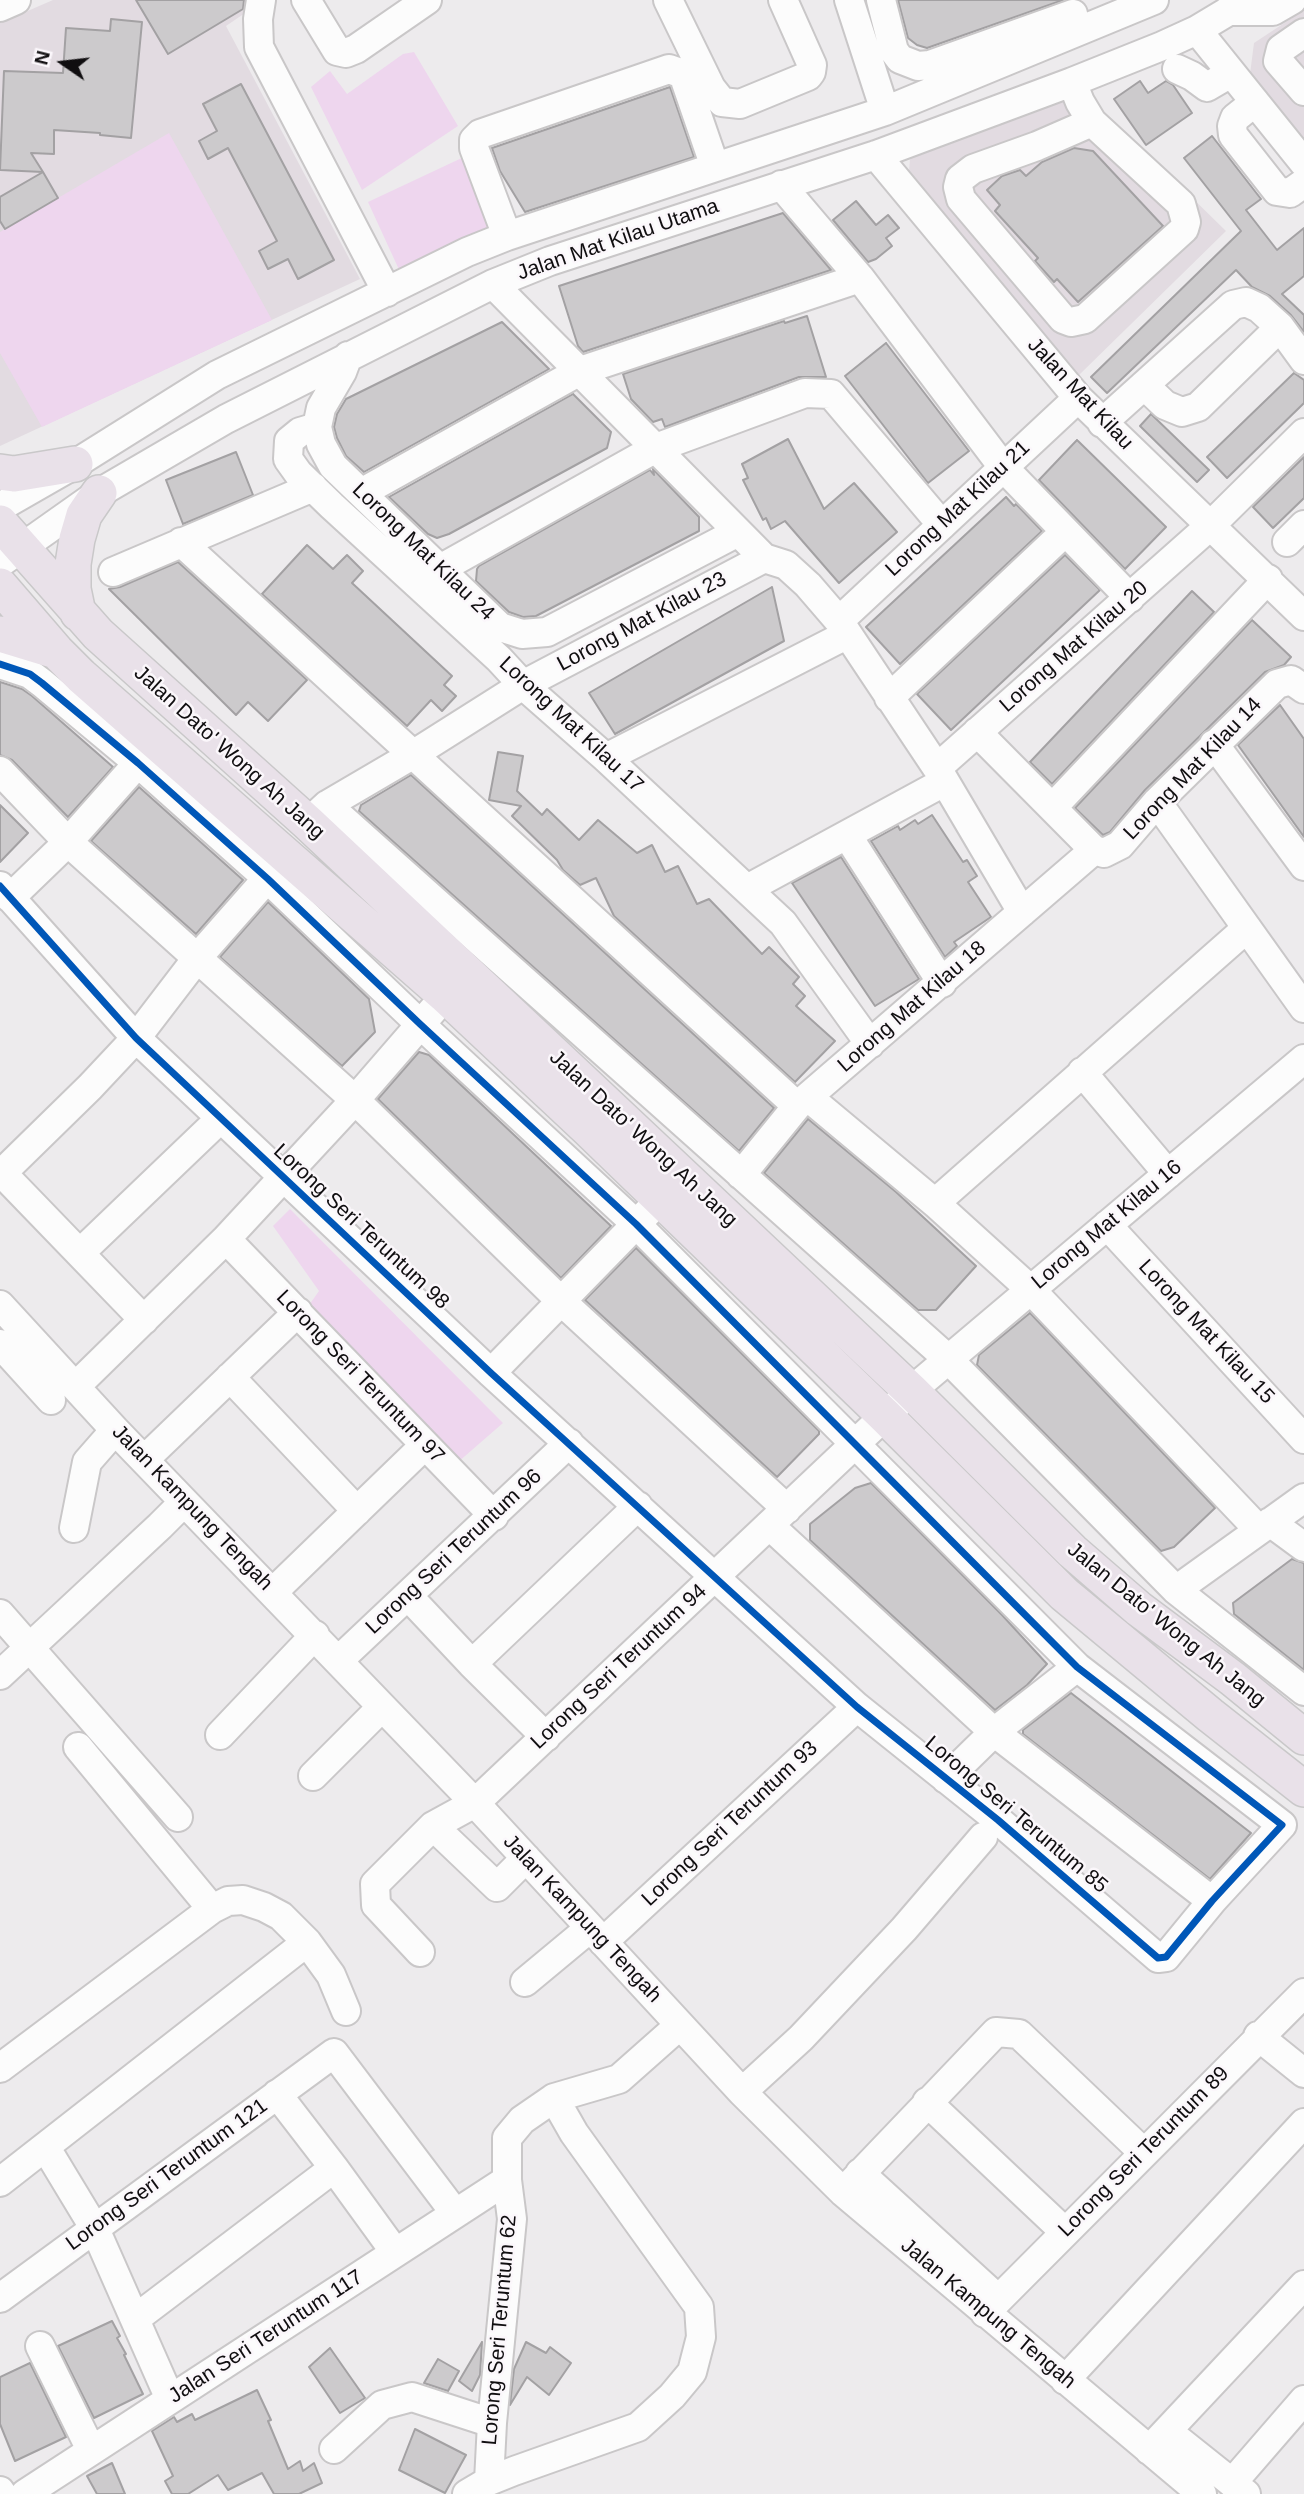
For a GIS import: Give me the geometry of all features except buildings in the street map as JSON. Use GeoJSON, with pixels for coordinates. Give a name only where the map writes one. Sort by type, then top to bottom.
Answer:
{"type":"FeatureCollection","features":[{"type":"Feature","properties":{"kind":"main road"},"geometry":{"type":"LineString","coordinates":[[0,472],[14,474],[75,464]]}},
{"type":"Feature","properties":{"kind":"main road"},"geometry":{"type":"LineString","coordinates":[[78,613],[73,577],[77,539],[84,515],[99,493]]}},
{"type":"Feature","properties":{"kind":"main road","name":"Jalan Dato' Wong Ah Jang"},"geometry":{"type":"LineString","coordinates":[[7,544],[78,613],[317,814],[698,1191],[911,1391],[1072,1551],[1139,1609],[1233,1679],[1304,1737]]}},
{"type":"Feature","properties":{"kind":"main road","name":"Jalan Dato' Wong Ah Jang"},"geometry":{"type":"LineString","coordinates":[[0,586],[56,651],[278,867],[446,995],[661,1198],[1064,1594],[1304,1789]]}},
{"type":"Feature","properties":{"kind":"main road"},"geometry":{"type":"LineString","coordinates":[[0,634],[56,651]]}},
{"type":"Feature","properties":{"kind":"street"},"geometry":{"type":"LineString","coordinates":[[0,7],[16,0]]}},
{"type":"Feature","properties":{"kind":"street"},"geometry":{"type":"LineString","coordinates":[[261,0],[258,19],[259,47],[387,292]]}},
{"type":"Feature","properties":{"kind":"street"},"geometry":{"type":"LineString","coordinates":[[306,0],[337,51],[346,53],[356,49],[427,0]]}},
{"type":"Feature","properties":{"kind":"street"},"geometry":{"type":"LineString","coordinates":[[668,0],[711,88],[722,102],[740,104],[811,72],[811,65],[783,0]]}},
{"type":"Feature","properties":{"kind":"street"},"geometry":{"type":"LineString","coordinates":[[849,0],[885,111]]}},
{"type":"Feature","properties":{"kind":"street"},"geometry":{"type":"LineString","coordinates":[[881,0],[894,51],[900,59],[918,66],[930,65],[1111,0]]}},
{"type":"Feature","properties":{"kind":"street","name":"Jalan Mat Kilau Utama"},"geometry":{"type":"LineString","coordinates":[[0,507],[207,382],[467,252],[506,236],[885,111],[1154,0]]}},
{"type":"Feature","properties":{"kind":"street"},"geometry":{"type":"LineString","coordinates":[[1238,6],[1273,11],[1292,0]]}},
{"type":"Feature","properties":{"kind":"street","name":"Jalan Mat Kilau Utama"},"geometry":{"type":"LineString","coordinates":[[7,544],[226,419],[494,284],[550,261],[876,155],[1072,82],[1197,30],[1238,6]]}},
{"type":"Feature","properties":{"kind":"street"},"geometry":{"type":"LineString","coordinates":[[1197,30],[1255,102],[1303,164],[1290,193],[1277,191],[1233,135],[1235,118],[1255,102]]}},
{"type":"Feature","properties":{"kind":"street"},"geometry":{"type":"LineString","coordinates":[[1304,33],[1281,49],[1278,61],[1304,91]]}},
{"type":"Feature","properties":{"kind":"street"},"geometry":{"type":"LineString","coordinates":[[506,236],[474,148],[474,139],[480,134],[669,69],[683,74],[715,167]]}},
{"type":"Feature","properties":{"kind":"street"},"geometry":{"type":"LineString","coordinates":[[1177,69],[1207,87],[1231,73]]}},
{"type":"Feature","properties":{"kind":"street"},"geometry":{"type":"LineString","coordinates":[[1072,82],[1092,122],[1181,204],[1186,222],[1184,229],[1086,319],[1071,322],[1058,314],[961,199],[958,187],[960,179],[972,169],[1037,146],[1092,122]]}},
{"type":"Feature","properties":{"kind":"street","name":"Jalan Mat Kilau"},"geometry":{"type":"LineString","coordinates":[[876,155],[1078,398],[1304,615]]}},
{"type":"Feature","properties":{"kind":"street"},"geometry":{"type":"LineString","coordinates":[[781,185],[860,278],[1003,467],[1129,598]]}},
{"type":"Feature","properties":{"kind":"street"},"geometry":{"type":"LineString","coordinates":[[361,493],[580,371],[860,278]]}},
{"type":"Feature","properties":{"kind":"street"},"geometry":{"type":"LineString","coordinates":[[494,284],[764,558],[786,565],[808,584],[843,628],[940,775],[1022,912]]}},
{"type":"Feature","properties":{"kind":"street"},"geometry":{"type":"LineString","coordinates":[[1102,423],[1233,305],[1246,302],[1259,308],[1280,327],[1304,360]]}},
{"type":"Feature","properties":{"kind":"street"},"geometry":{"type":"LineString","coordinates":[[1030,341],[1058,314]]}},
{"type":"Feature","properties":{"kind":"street"},"geometry":{"type":"LineString","coordinates":[[1144,385],[1165,405],[1182,412],[1198,407],[1280,327]]}},
{"type":"Feature","properties":{"kind":"street"},"geometry":{"type":"LineString","coordinates":[[317,428],[321,408],[348,356]]}},
{"type":"Feature","properties":{"kind":"street"},"geometry":{"type":"LineString","coordinates":[[207,382],[162,421],[163,433],[169,434],[226,419]]}},
{"type":"Feature","properties":{"kind":"street"},"geometry":{"type":"LineString","coordinates":[[440,569],[656,448],[805,393],[831,394],[942,525]]}},
{"type":"Feature","properties":{"kind":"street","name":"Lorong Mat Kilau 21"},"geometry":{"type":"LineString","coordinates":[[606,758],[843,628],[942,525],[1078,398]]}},
{"type":"Feature","properties":{"kind":"street","name":"Lorong Mat Kilau 17"},"geometry":{"type":"LineString","coordinates":[[317,428],[300,432],[289,441],[288,459],[313,487],[499,659],[523,685],[606,758],[783,923],[870,1044]]}},
{"type":"Feature","properties":{"kind":"street","name":"Lorong Mat Kilau 24"},"geometry":{"type":"LineString","coordinates":[[317,428],[321,444],[333,466],[500,627],[522,634],[547,632],[738,531]]}},
{"type":"Feature","properties":{"kind":"street","name":"Lorong Mat Kilau 20"},"geometry":{"type":"LineString","coordinates":[[747,889],[847,835],[940,775],[978,732],[1211,525],[1304,433]]}},
{"type":"Feature","properties":{"kind":"street"},"geometry":{"type":"LineString","coordinates":[[113,572],[313,487]]}},
{"type":"Feature","properties":{"kind":"street"},"geometry":{"type":"LineString","coordinates":[[889,698],[1065,532]]}},
{"type":"Feature","properties":{"kind":"street"},"geometry":{"type":"LineString","coordinates":[[181,542],[803,1101],[934,1203],[1031,1290],[1264,1526],[1304,1547]]}},
{"type":"Feature","properties":{"kind":"street","name":"Lorong Mat Kilau 23"},"geometry":{"type":"LineString","coordinates":[[317,814],[523,685],[764,558]]}},
{"type":"Feature","properties":{"kind":"street"},"geometry":{"type":"LineString","coordinates":[[1053,807],[1268,579]]}},
{"type":"Feature","properties":{"kind":"street"},"geometry":{"type":"LineString","coordinates":[[0,664],[30,674],[138,763],[278,867],[420,1024],[636,1224],[1077,1667],[1174,1742],[1210,1715]]}},
{"type":"Feature","properties":{"kind":"street","name":"Lorong Mat Kilau 14"},"geometry":{"type":"LineString","coordinates":[[1094,850],[1104,853],[1114,850],[1157,802],[1277,684],[1297,685]]}},
{"type":"Feature","properties":{"kind":"street"},"geometry":{"type":"LineString","coordinates":[[978,732],[1094,850]]}},
{"type":"Feature","properties":{"kind":"street"},"geometry":{"type":"LineString","coordinates":[[1214,744],[1304,866]]}},
{"type":"Feature","properties":{"kind":"street"},"geometry":{"type":"LineString","coordinates":[[5,892],[68,842],[138,763]]}},
{"type":"Feature","properties":{"kind":"street"},"geometry":{"type":"LineString","coordinates":[[0,771],[68,842],[355,1100],[994,1732],[1212,1901]]}},
{"type":"Feature","properties":{"kind":"street"},"geometry":{"type":"LineString","coordinates":[[1157,802],[1304,1008]]}},
{"type":"Feature","properties":{"kind":"street"},"geometry":{"type":"LineString","coordinates":[[317,814],[741,1175],[948,1359],[1176,1590],[1304,1691]]}},
{"type":"Feature","properties":{"kind":"street"},"geometry":{"type":"LineString","coordinates":[[847,835],[942,983]]}},
{"type":"Feature","properties":{"kind":"street","name":"Lorong Mat Kilau 18"},"geometry":{"type":"LineString","coordinates":[[741,1175],[803,1101],[1094,850]]}},
{"type":"Feature","properties":{"kind":"street"},"geometry":{"type":"LineString","coordinates":[[144,1320],[1,1174],[136,1038],[198,957],[278,867]]}},
{"type":"Feature","properties":{"kind":"street","name":"Lorong Seri Teruntum 98"},"geometry":{"type":"LineString","coordinates":[[5,892],[136,1038],[491,1373],[714,1577]]}},
{"type":"Feature","properties":{"kind":"street"},"geometry":{"type":"LineString","coordinates":[[934,1203],[1247,928]]}},
{"type":"Feature","properties":{"kind":"street"},"geometry":{"type":"LineString","coordinates":[[76,1386],[226,1239],[355,1100],[446,995]]}},
{"type":"Feature","properties":{"kind":"street","name":"Lorong Mat Kilau 16"},"geometry":{"type":"LineString","coordinates":[[885,1416],[948,1359],[1304,1059]]}},
{"type":"Feature","properties":{"kind":"street"},"geometry":{"type":"LineString","coordinates":[[1082,1072],[1168,1174]]}},
{"type":"Feature","properties":{"kind":"street"},"geometry":{"type":"LineString","coordinates":[[80,1253],[220,1119]]}},
{"type":"Feature","properties":{"kind":"street"},"geometry":{"type":"LineString","coordinates":[[698,1191],[741,1175]]}},
{"type":"Feature","properties":{"kind":"street"},"geometry":{"type":"LineString","coordinates":[[491,1373],[661,1198]]}},
{"type":"Feature","properties":{"kind":"street","name":"Lorong Mat Kilau 15"},"geometry":{"type":"LineString","coordinates":[[1107,1225],[1304,1439]]}},
{"type":"Feature","properties":{"kind":"street","name":"Lorong Seri Teruntum 97"},"geometry":{"type":"LineString","coordinates":[[226,1239],[494,1516]]}},
{"type":"Feature","properties":{"kind":"street","name":"Jalan Kampung Tengah"},"geometry":{"type":"LineString","coordinates":[[0,1305],[184,1502],[475,1803],[742,2092],[851,2182],[992,2306],[1065,2380],[1158,2440],[1202,2494]]}},
{"type":"Feature","properties":{"kind":"street"},"geometry":{"type":"LineString","coordinates":[[145,1459],[298,1312]]}},
{"type":"Feature","properties":{"kind":"street"},"geometry":{"type":"LineString","coordinates":[[0,1344],[51,1400]]}},
{"type":"Feature","properties":{"kind":"street"},"geometry":{"type":"LineString","coordinates":[[230,1377],[357,1511]]}},
{"type":"Feature","properties":{"kind":"street","name":"Lorong Seri Teruntum 94"},"geometry":{"type":"LineString","coordinates":[[420,1952],[376,1905],[374,1884],[433,1826],[475,1803],[885,1416]]}},
{"type":"Feature","properties":{"kind":"street"},"geometry":{"type":"LineString","coordinates":[[74,1528],[87,1462],[116,1430]]}},
{"type":"Feature","properties":{"kind":"street","name":"Lorong Seri Teruntum 96"},"geometry":{"type":"LineString","coordinates":[[339,1660],[569,1443]]}},
{"type":"Feature","properties":{"kind":"street"},"geometry":{"type":"LineString","coordinates":[[273,1592],[425,1445]]}},
{"type":"Feature","properties":{"kind":"street"},"geometry":{"type":"LineString","coordinates":[[1176,1590],[1304,1498]]}},
{"type":"Feature","properties":{"kind":"street"},"geometry":{"type":"LineString","coordinates":[[0,1675],[184,1502]]}},
{"type":"Feature","properties":{"kind":"street"},"geometry":{"type":"LineString","coordinates":[[472,1664],[638,1506]]}},
{"type":"Feature","properties":{"kind":"street","name":"Lorong Seri Teruntum 85"},"geometry":{"type":"LineString","coordinates":[[714,1577],[856,1707],[998,1820],[1158,1958],[1166,1957],[1212,1901],[1282,1825],[1174,1742]]}},
{"type":"Feature","properties":{"kind":"street"},"geometry":{"type":"LineString","coordinates":[[408,1595],[472,1664],[546,1737]]}},
{"type":"Feature","properties":{"kind":"street"},"geometry":{"type":"LineString","coordinates":[[0,1614],[178,1817]]}},
{"type":"Feature","properties":{"kind":"street"},"geometry":{"type":"LineString","coordinates":[[220,1735],[315,1635]]}},
{"type":"Feature","properties":{"kind":"street"},"geometry":{"type":"LineString","coordinates":[[946,1779],[994,1732],[1077,1667]]}},
{"type":"Feature","properties":{"kind":"street"},"geometry":{"type":"LineString","coordinates":[[313,1776],[383,1707]]}},
{"type":"Feature","properties":{"kind":"street","name":"Lorong Seri Teruntum 93"},"geometry":{"type":"LineString","coordinates":[[525,1982],[597,1935],[856,1707]]}},
{"type":"Feature","properties":{"kind":"street"},"geometry":{"type":"LineString","coordinates":[[78,1747],[212,1909]]}},
{"type":"Feature","properties":{"kind":"street"},"geometry":{"type":"LineString","coordinates":[[433,1826],[496,1887],[526,1858]]}},
{"type":"Feature","properties":{"kind":"street"},"geometry":{"type":"LineString","coordinates":[[742,2092],[801,2038],[904,1929],[983,1837]]}},
{"type":"Feature","properties":{"kind":"street"},"geometry":{"type":"LineString","coordinates":[[0,2068],[212,1909],[228,1901],[243,1900],[281,1916],[307,1942],[331,1975],[346,2011]]}},
{"type":"Feature","properties":{"kind":"street"},"geometry":{"type":"LineString","coordinates":[[0,2182],[307,1942]]}},
{"type":"Feature","properties":{"kind":"street","name":"Lorong Seri Teruntum 89"},"geometry":{"type":"LineString","coordinates":[[992,2306],[1258,2036],[1304,1993]]}},
{"type":"Feature","properties":{"kind":"street","name":"Lorong Seri Teruntum 62"},"geometry":{"type":"LineString","coordinates":[[485,2490],[513,2219],[506,2179],[507,2138],[522,2120],[554,2098],[619,2079],[680,2025]]}},
{"type":"Feature","properties":{"kind":"street"},"geometry":{"type":"LineString","coordinates":[[851,2182],[996,2032],[1019,2034],[1143,2152]]}},
{"type":"Feature","properties":{"kind":"street"},"geometry":{"type":"LineString","coordinates":[[1258,2036],[1304,2073]]}},
{"type":"Feature","properties":{"kind":"street","name":"Lorong Seri Teruntum 121"},"geometry":{"type":"LineString","coordinates":[[0,2298],[334,2053],[455,2213]]}},
{"type":"Feature","properties":{"kind":"street"},"geometry":{"type":"LineString","coordinates":[[277,2094],[395,2252]]}},
{"type":"Feature","properties":{"kind":"street"},"geometry":{"type":"LineString","coordinates":[[485,2490],[638,2427],[672,2396],[692,2372],[701,2337],[699,2307],[582,2144],[554,2098]]}},
{"type":"Feature","properties":{"kind":"street"},"geometry":{"type":"LineString","coordinates":[[927,2102],[1065,2232]]}},
{"type":"Feature","properties":{"kind":"street"},"geometry":{"type":"LineString","coordinates":[[1065,2380],[1304,2123]]}},
{"type":"Feature","properties":{"kind":"street"},"geometry":{"type":"LineString","coordinates":[[46,2148],[95,2229],[170,2399]]}},
{"type":"Feature","properties":{"kind":"street"},"geometry":{"type":"LineString","coordinates":[[135,2319],[334,2168]]}},
{"type":"Feature","properties":{"kind":"street","name":"Jalan Seri Teruntum 117"},"geometry":{"type":"LineString","coordinates":[[25,2494],[506,2179]]}},
{"type":"Feature","properties":{"kind":"street"},"geometry":{"type":"LineString","coordinates":[[1304,2286],[1158,2440],[1239,2488],[1304,2400]]}},
{"type":"Feature","properties":{"kind":"street"},"geometry":{"type":"LineString","coordinates":[[40,2346],[91,2451]]}},
{"type":"Feature","properties":{"kind":"street"},"geometry":{"type":"LineString","coordinates":[[334,2449],[382,2405],[411,2397],[492,2423]]}},
{"type":"Feature","properties":{"kind":"shaded area"},"geometry":{"type":"Polygon","coordinates":[[[53,0],[241,0],[248,11],[226,26],[360,279],[0,446],[0,23],[53,0]]]}},
{"type":"Feature","properties":{"kind":"shaded area"},"geometry":{"type":"Polygon","coordinates":[[[1304,10],[1304,140],[1250,74],[1254,43],[1304,10]]]}},
{"type":"Feature","properties":{"kind":"shaded area"},"geometry":{"type":"Polygon","coordinates":[[[414,52],[458,126],[362,190],[311,87],[330,71],[347,94],[403,54],[414,52]]]}},
{"type":"Feature","properties":{"kind":"shaded area"},"geometry":{"type":"Polygon","coordinates":[[[1081,89],[1226,231],[1079,375],[960,241],[914,183],[909,171],[910,160],[916,149],[1081,89]]]}},
{"type":"Feature","properties":{"kind":"shaded area"},"geometry":{"type":"Polygon","coordinates":[[[169,133],[272,320],[42,427],[0,353],[0,232],[169,133]]]}},
{"type":"Feature","properties":{"kind":"shaded area"},"geometry":{"type":"Polygon","coordinates":[[[466,156],[500,229],[401,274],[368,202],[466,156]]]}},
{"type":"Feature","properties":{"kind":"shaded area"},"geometry":{"type":"Polygon","coordinates":[[[290,1209],[503,1423],[457,1463],[307,1308],[319,1291],[273,1226],[290,1209]]]}},
{"type":"Feature","properties":{"kind":"cycle path"},"geometry":{"type":"LineString","coordinates":[[0,664],[30,674],[42,683],[138,763],[268,879],[636,1224],[1077,1667],[1282,1825],[1212,1901],[1166,1957],[1158,1958],[998,1820],[857,1707],[491,1373],[136,1038],[0,886]]}}]}
